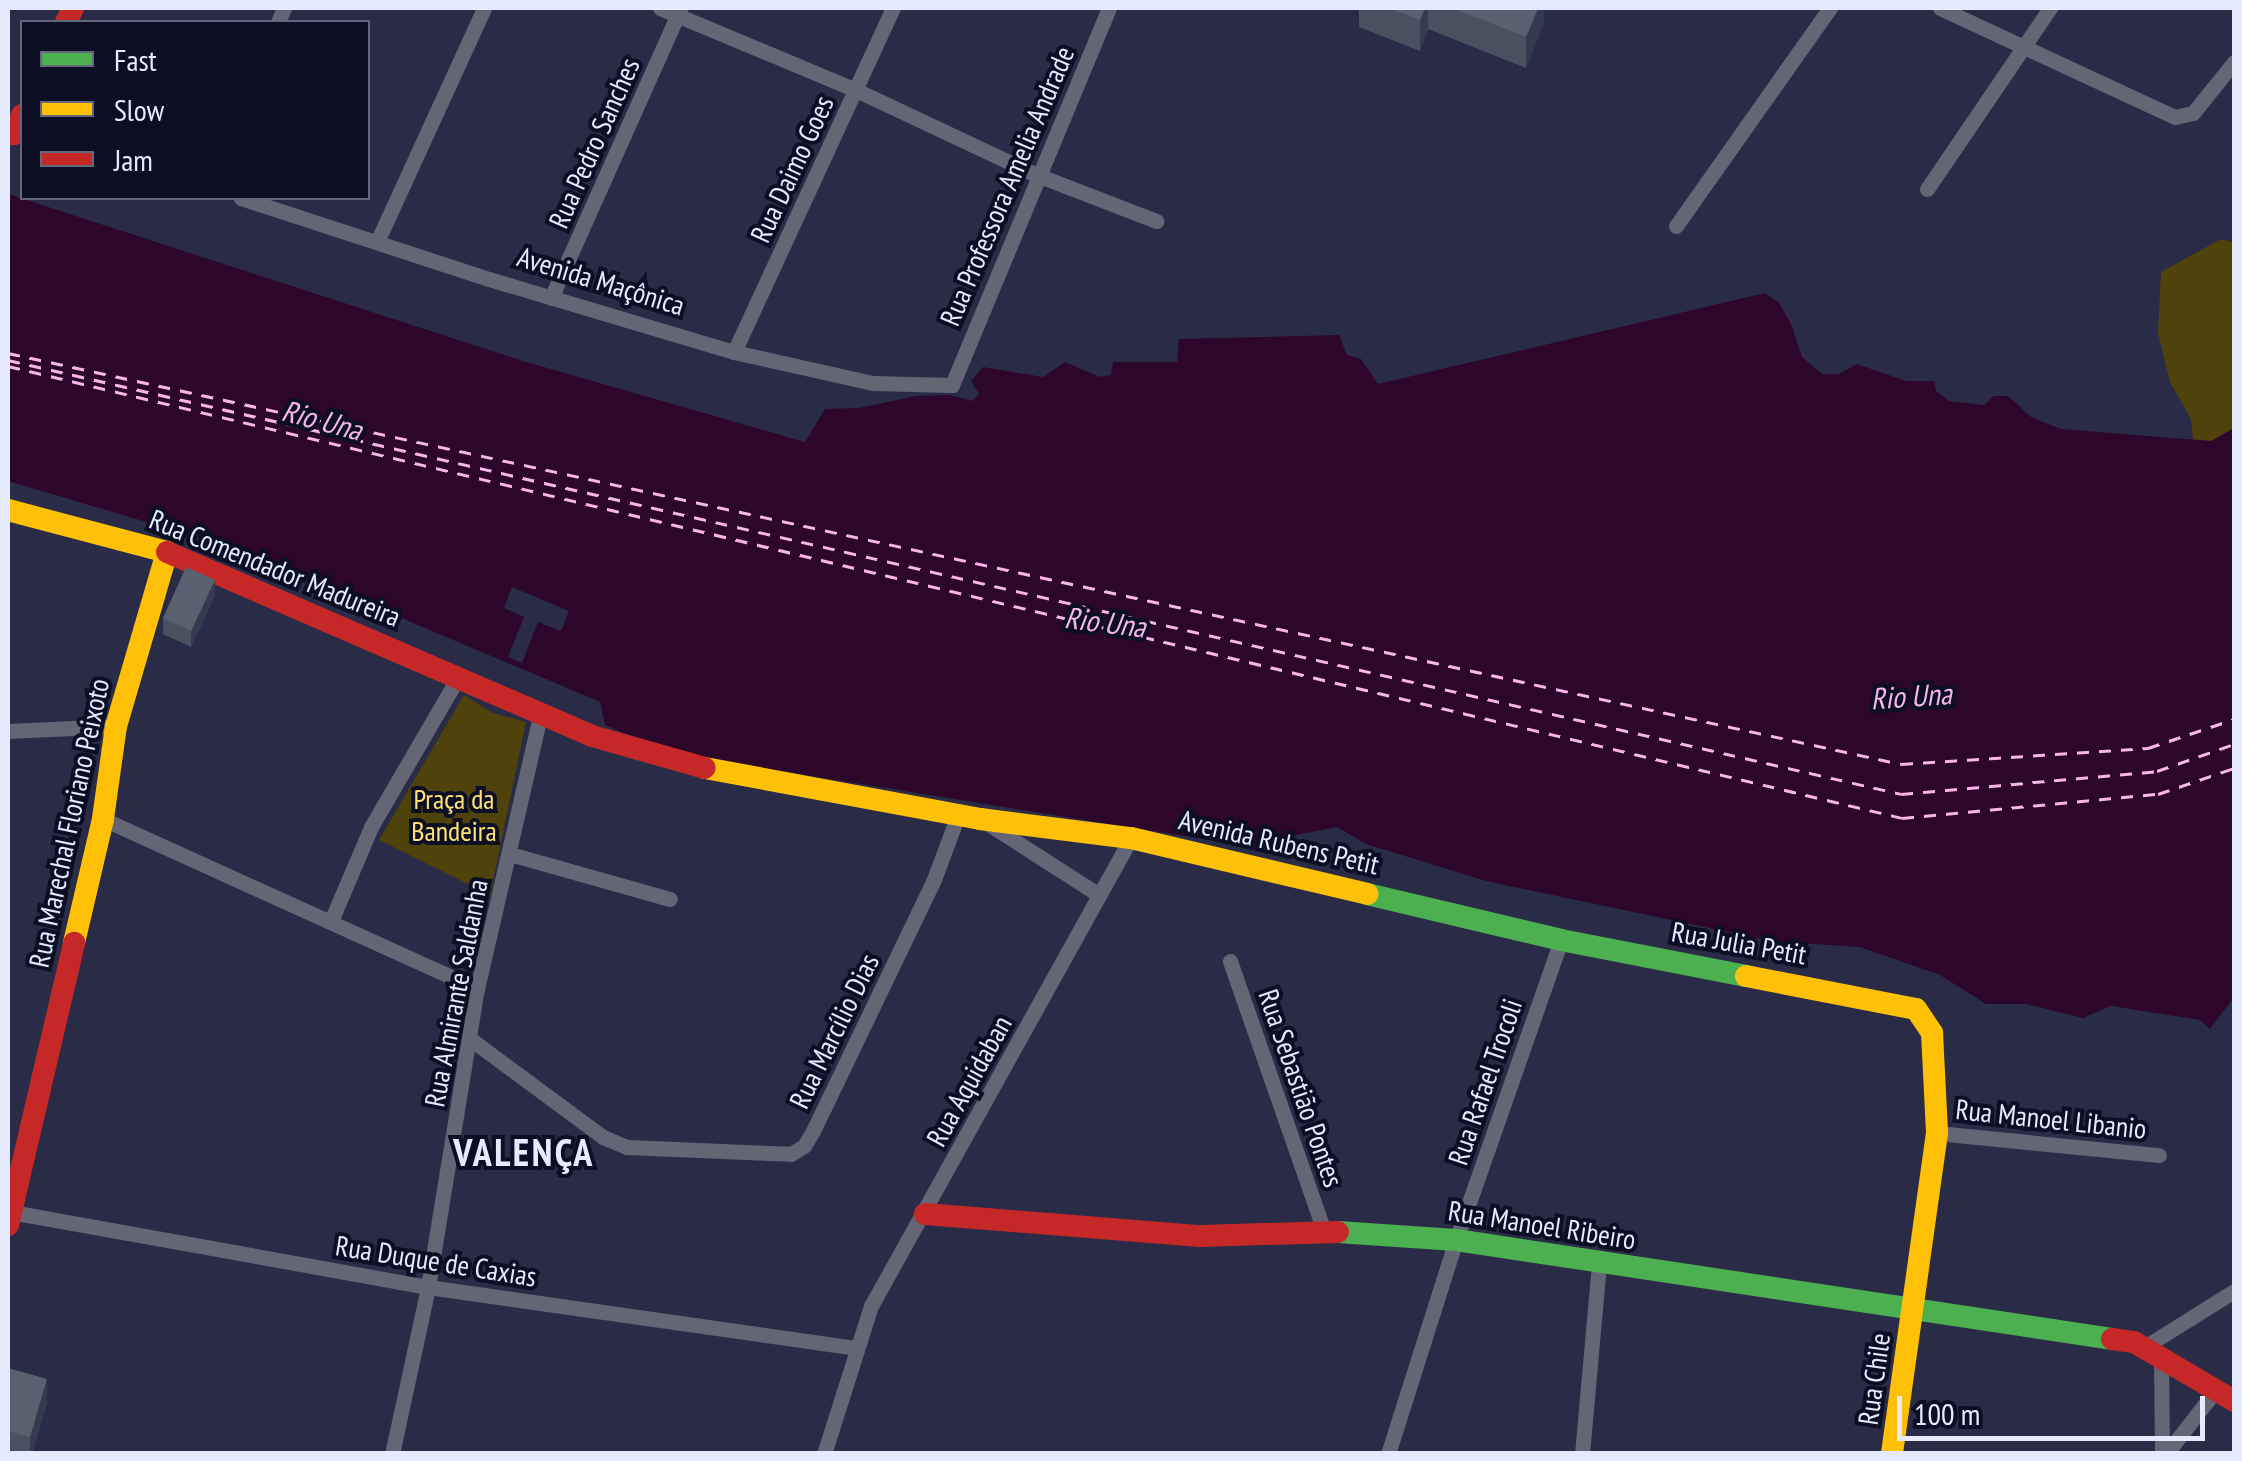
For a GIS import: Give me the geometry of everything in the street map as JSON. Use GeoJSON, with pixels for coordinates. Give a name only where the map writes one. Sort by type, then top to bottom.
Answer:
{"type":"FeatureCollection","features":[{"type":"Feature","properties":{"kind":"street"},"geometry":{"type":"LineString","coordinates":[[377,242],[484,8]]}},
{"type":"Feature","properties":{"kind":"street"},"geometry":{"type":"LineString","coordinates":[[660,8],[680,12],[1037,174],[1156,220]]}},
{"type":"Feature","properties":{"kind":"street","name":"Rua Daimo Goes"},"geometry":{"type":"LineString","coordinates":[[734,352],[893,8]]}},
{"type":"Feature","properties":{"kind":"street","name":"Rua Professora Amelia Andrade"},"geometry":{"type":"LineString","coordinates":[[952,385],[1037,174],[1110,8]]}},
{"type":"Feature","properties":{"kind":"street"},"geometry":{"type":"LineString","coordinates":[[1676,226],[1830,8]]}},
{"type":"Feature","properties":{"kind":"street"},"geometry":{"type":"LineString","coordinates":[[1940,8],[2175,117],[2193,113],[2234,62]]}},
{"type":"Feature","properties":{"kind":"street"},"geometry":{"type":"LineString","coordinates":[[1928,189],[2050,8]]}},
{"type":"Feature","properties":{"kind":"street","name":"Rua Pedro Sanches"},"geometry":{"type":"LineString","coordinates":[[551,298],[680,12]]}},
{"type":"Feature","properties":{"kind":"street","name":"Avenida Maçônica"},"geometry":{"type":"LineString","coordinates":[[247,200],[734,352],[873,383],[952,385]]}},
{"type":"Feature","properties":{"kind":"street","name":"Rua Comendador Madureira"},"geometry":{"type":"LineString","coordinates":[[8,510],[168,552],[459,676]]}},
{"type":"Feature","properties":{"kind":"street","name":"Rua Marechal Floriano Peixoto"},"geometry":{"type":"LineString","coordinates":[[9,1216],[103,819],[116,726],[168,552]]}},
{"type":"Feature","properties":{"kind":"street"},"geometry":{"type":"LineString","coordinates":[[331,921],[371,827],[459,676],[541,711]]}},
{"type":"Feature","properties":{"kind":"street","name":"Avenida Rubens Petit"},"geometry":{"type":"LineString","coordinates":[[541,711],[592,736],[646,754],[738,776],[969,816],[1130,838],[1561,940]]}},
{"type":"Feature","properties":{"kind":"street","name":"Rua Almirante Saldanha"},"geometry":{"type":"LineString","coordinates":[[392,1454],[428,1287],[477,988],[541,711]]}},
{"type":"Feature","properties":{"kind":"street"},"geometry":{"type":"LineString","coordinates":[[8,731],[116,726]]}},
{"type":"Feature","properties":{"kind":"street","name":"Avenida Rubens Petit"},"geometry":{"type":"LineString","coordinates":[[969,816],[1099,895]]}},
{"type":"Feature","properties":{"kind":"street","name":"Rua Marcílio Dias"},"geometry":{"type":"LineString","coordinates":[[469,1038],[603,1137],[627,1147],[790,1154],[804,1146],[813,1131],[969,816]]}},
{"type":"Feature","properties":{"kind":"street"},"geometry":{"type":"LineString","coordinates":[[103,819],[477,988]]}},
{"type":"Feature","properties":{"kind":"street","name":"Rua Aquidaban"},"geometry":{"type":"LineString","coordinates":[[824,1454],[854,1348],[871,1306],[1130,838]]}},
{"type":"Feature","properties":{"kind":"street"},"geometry":{"type":"LineString","coordinates":[[510,854],[670,899]]}},
{"type":"Feature","properties":{"kind":"street","name":"Rua Julia Petit"},"geometry":{"type":"LineString","coordinates":[[1561,940],[1906,1004]]}},
{"type":"Feature","properties":{"kind":"street","name":"Rua Rafael Trocoli"},"geometry":{"type":"LineString","coordinates":[[1388,1454],[1456,1240],[1561,940]]}},
{"type":"Feature","properties":{"kind":"street","name":"Rua Sebastião Pontes"},"geometry":{"type":"LineString","coordinates":[[1230,961],[1324,1231]]}},
{"type":"Feature","properties":{"kind":"street","name":"Rua Chile"},"geometry":{"type":"LineString","coordinates":[[1892,1454],[1936,1133],[1932,1033],[1924,1016],[1906,1004]]}},
{"type":"Feature","properties":{"kind":"street","name":"Rua Manoel Libanio"},"geometry":{"type":"LineString","coordinates":[[1936,1133],[2160,1156]]}},
{"type":"Feature","properties":{"kind":"street","name":"Rua Manoel Ribeiro"},"geometry":{"type":"LineString","coordinates":[[925,1214],[1200,1236],[1324,1231],[1456,1240],[2153,1350]]}},
{"type":"Feature","properties":{"kind":"street","name":"Rua Duque de Caxias"},"geometry":{"type":"LineString","coordinates":[[9,1216],[428,1287],[854,1348]]}},
{"type":"Feature","properties":{"kind":"street"},"geometry":{"type":"LineString","coordinates":[[1582,1454],[1599,1264]]}},
{"type":"Feature","properties":{"kind":"street"},"geometry":{"type":"LineString","coordinates":[[2153,1350],[2234,1291]]}},
{"type":"Feature","properties":{"kind":"street"},"geometry":{"type":"LineString","coordinates":[[2153,1350],[2225,1396],[2164,1454]]}},
{"type":"Feature","properties":{"kind":"street"},"geometry":{"type":"LineString","coordinates":[[2153,1350],[2164,1454]]}},
{"type":"Feature","properties":{"kind":"green space"},"geometry":{"type":"Polygon","coordinates":[[[2221,239],[2234,243],[2234,428],[2212,441],[2193,440],[2191,419],[2170,382],[2158,333],[2161,272],[2221,239]]]}},
{"type":"Feature","properties":{"kind":"green space","name":"Praça da Bandeira"},"geometry":{"type":"Polygon","coordinates":[[[464,695],[493,713],[526,722],[490,895],[379,840],[464,695]]]}},
{"type":"Feature","properties":{"kind":"water","name":"Rio Una"},"geometry":{"type":"Polygon","coordinates":[[[8,194],[523,361],[805,442],[825,409],[859,408],[916,396],[950,395],[972,401],[979,394],[971,381],[983,367],[1043,377],[1065,362],[1100,377],[1111,375],[1113,362],[1177,362],[1179,339],[1339,335],[1347,355],[1361,359],[1378,384],[1765,293],[1779,303],[1802,357],[1822,374],[1839,374],[1857,364],[1906,381],[1934,381],[1936,391],[1949,401],[1984,405],[1994,396],[2008,396],[2031,417],[2061,429],[2211,441],[2234,428],[2234,997],[2210,1029],[2200,1020],[2111,1006],[2083,1018],[2026,1004],[1986,1004],[1940,975],[1860,947],[1771,941],[1486,881],[1366,844],[1337,827],[1296,835],[1266,849],[674,754],[605,725],[600,702],[241,550],[8,481],[8,194]]]}},
{"type":"Feature","properties":{"kind":"pier"},"geometry":{"type":"Polygon","coordinates":[[[512,587],[569,611],[561,631],[538,622],[522,663],[508,657],[524,617],[504,608],[512,587]]]}},
{"type":"Feature","properties":{"kind":"building"},"geometry":{"type":"Polygon","coordinates":[[[1389,8],[1425,8],[1420,20],[1389,8]]]}},
{"type":"Feature","properties":{"kind":"building"},"geometry":{"type":"Polygon","coordinates":[[[1452,8],[1538,8],[1526,37],[1452,8]]]}},
{"type":"Feature","properties":{"kind":"building"},"geometry":{"type":"Polygon","coordinates":[[[186,567],[215,580],[191,631],[163,618],[186,567]]]}},
{"type":"Feature","properties":{"kind":"building"},"geometry":{"type":"Polygon","coordinates":[[[8,1368],[47,1379],[30,1437],[8,1431],[8,1368]]]}},
{"type":"Feature","properties":{"kind":"ferry route"},"geometry":{"type":"LineString","coordinates":[[8,353],[1901,764],[2148,748],[2234,719]]}},
{"type":"Feature","properties":{"kind":"ferry route"},"geometry":{"type":"LineString","coordinates":[[8,360],[1901,794],[2157,771],[2234,744]]}},
{"type":"Feature","properties":{"kind":"ferry route"},"geometry":{"type":"LineString","coordinates":[[8,366],[1902,818],[2158,794],[2234,768]]}},
{"type":"Feature","properties":{"kind":"traffic: fast"},"geometry":{"type":"LineString","coordinates":[[1367,894],[1561,940],[1746,976]]}},
{"type":"Feature","properties":{"kind":"traffic: fast"},"geometry":{"type":"LineString","coordinates":[[1338,1232],[1456,1240],[2112,1339]]}},
{"type":"Feature","properties":{"kind":"traffic: slow"},"geometry":{"type":"LineString","coordinates":[[8,510],[167,552],[116,726],[103,819],[74,943]]}},
{"type":"Feature","properties":{"kind":"traffic: slow"},"geometry":{"type":"LineString","coordinates":[[705,768],[980,819],[1131,838],[1367,894]]}},
{"type":"Feature","properties":{"kind":"traffic: slow"},"geometry":{"type":"LineString","coordinates":[[1746,976],[1916,1009],[1932,1033],[1937,1133],[1892,1454]]}},
{"type":"Feature","properties":{"kind":"traffic: jam"},"geometry":{"type":"LineString","coordinates":[[67,20],[73,8]]}},
{"type":"Feature","properties":{"kind":"traffic: jam"},"geometry":{"type":"LineString","coordinates":[[8,132],[14,134],[20,120]]}},
{"type":"Feature","properties":{"kind":"traffic: jam"},"geometry":{"type":"LineString","coordinates":[[167,552],[592,736],[705,768]]}},
{"type":"Feature","properties":{"kind":"traffic: jam"},"geometry":{"type":"LineString","coordinates":[[8,1225],[74,943]]}},
{"type":"Feature","properties":{"kind":"traffic: jam"},"geometry":{"type":"LineString","coordinates":[[925,1214],[1200,1236],[1338,1232]]}},
{"type":"Feature","properties":{"kind":"traffic: jam"},"geometry":{"type":"LineString","coordinates":[[2112,1339],[2134,1342],[2234,1401]]}},
{"type":"Feature","properties":{"kind":"district","name":"VALENÇA"},"geometry":{"type":"Point","coordinates":[524,1152]}}]}
